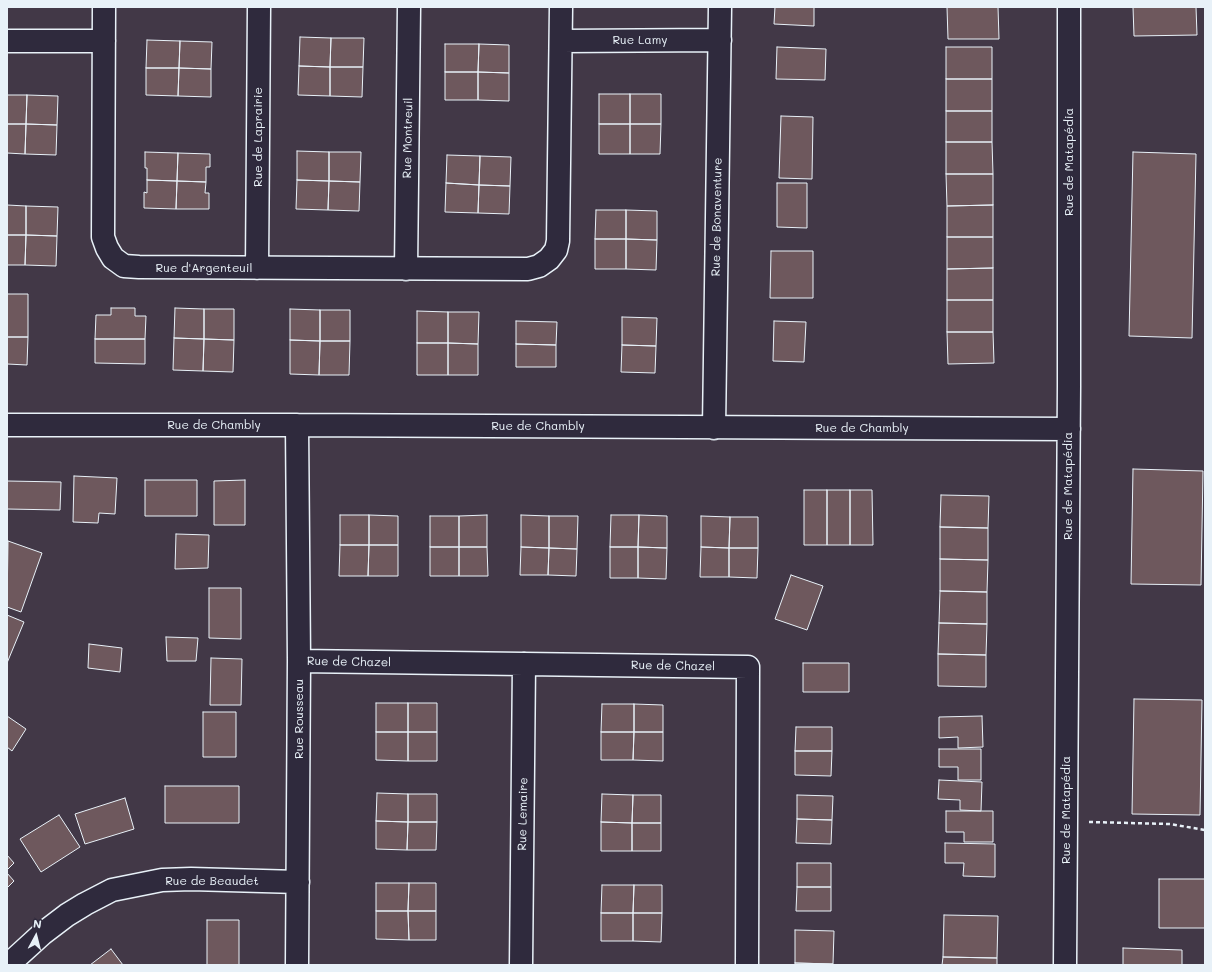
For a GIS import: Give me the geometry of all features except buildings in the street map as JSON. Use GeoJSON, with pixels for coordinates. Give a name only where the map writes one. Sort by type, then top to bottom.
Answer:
{"type":"FeatureCollection","features":[{"type":"Feature","properties":{"kind":"street","name":"Rue d'Argenteuil"},"geometry":{"type":"LineString","coordinates":[[104,7],[104,237],[112,258],[124,266],[406,269],[528,269],[539,266],[549,259],[556,250],[558,241],[561,41]]}},
{"type":"Feature","properties":{"kind":"street","name":"Rue de Laprairie"},"geometry":{"type":"LineString","coordinates":[[257,268],[258,7]]}},
{"type":"Feature","properties":{"kind":"street","name":"Rue Montreuil"},"geometry":{"type":"LineString","coordinates":[[406,269],[410,7]]}},
{"type":"Feature","properties":{"kind":"street"},"geometry":{"type":"LineString","coordinates":[[561,7],[561,41]]}},
{"type":"Feature","properties":{"kind":"street","name":"Rue de Bonaventure"},"geometry":{"type":"LineString","coordinates":[[714,428],[720,7]]}},
{"type":"Feature","properties":{"kind":"street","name":"Rue de Matapédia"},"geometry":{"type":"LineString","coordinates":[[1066,965],[1069,429],[1069,7]]}},
{"type":"Feature","properties":{"kind":"street","name":"Rue Lamy"},"geometry":{"type":"LineString","coordinates":[[561,41],[720,40]]}},
{"type":"Feature","properties":{"kind":"street"},"geometry":{"type":"LineString","coordinates":[[7,41],[104,41]]}},
{"type":"Feature","properties":{"kind":"street","name":"Rue de Chambly"},"geometry":{"type":"LineString","coordinates":[[7,425],[1069,429]]}},
{"type":"Feature","properties":{"kind":"street","name":"Rue Rousseau"},"geometry":{"type":"LineString","coordinates":[[297,425],[299,661],[297,965]]}},
{"type":"Feature","properties":{"kind":"street","name":"Rue de Chazel"},"geometry":{"type":"LineString","coordinates":[[299,661],[748,667],[747,965]]}},
{"type":"Feature","properties":{"kind":"street","name":"Rue Lemaire"},"geometry":{"type":"LineString","coordinates":[[521,965],[524,664]]}},
{"type":"Feature","properties":{"kind":"street","name":"Rue de Beaudet"},"geometry":{"type":"LineString","coordinates":[[8,965],[42,934],[67,915],[112,890],[162,880],[191,879],[298,882]]}},
{"type":"Feature","properties":{"kind":"path"},"geometry":{"type":"LineString","coordinates":[[1066,822],[1170,824],[1205,830]]}}]}
